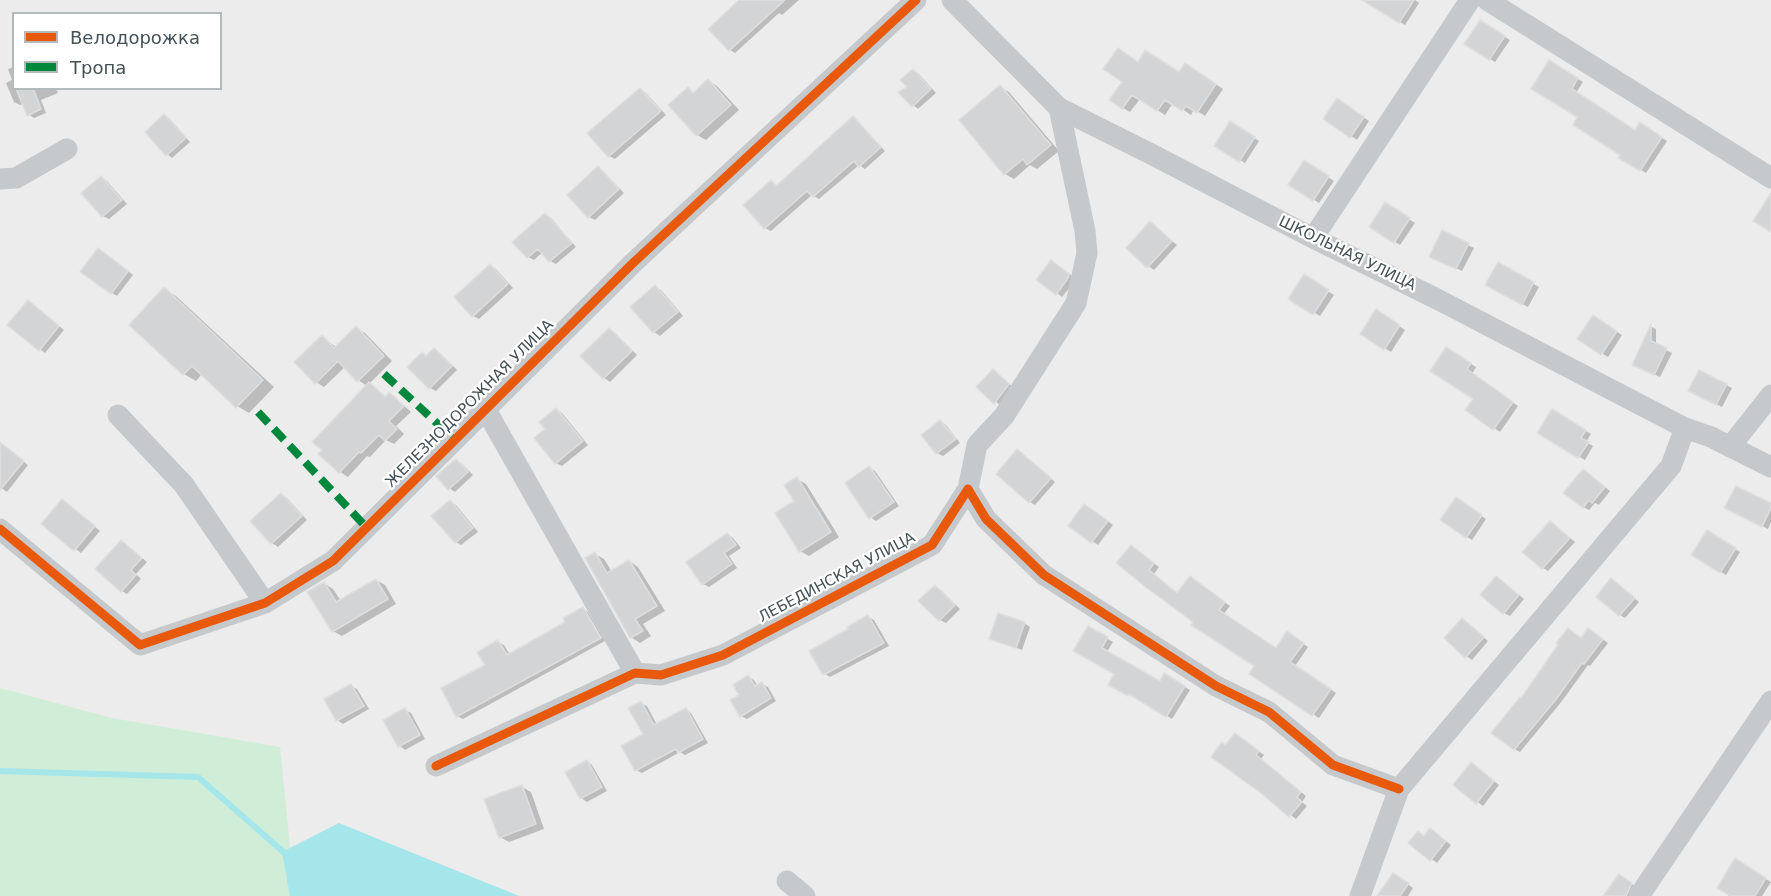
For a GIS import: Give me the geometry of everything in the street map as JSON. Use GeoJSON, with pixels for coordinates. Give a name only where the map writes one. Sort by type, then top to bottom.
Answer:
{"type":"FeatureCollection","features":[{"type":"Feature","properties":{"kind":"street","name":"ЖЕЛЕЗНОДОРОЖНАЯ УЛИЦА"},"geometry":{"type":"LineString","coordinates":[[0,529],[140,645],[265,603],[333,561],[632,264],[916,0]]}},
{"type":"Feature","properties":{"kind":"street","name":"ШКОЛЬНАЯ УЛИЦА"},"geometry":{"type":"LineString","coordinates":[[952,0],[1059,108],[1437,299],[1685,428],[1711,437],[1771,467]]}},
{"type":"Feature","properties":{"kind":"street"},"geometry":{"type":"LineString","coordinates":[[1313,238],[1470,0]]}},
{"type":"Feature","properties":{"kind":"street"},"geometry":{"type":"LineString","coordinates":[[1487,0],[1771,178]]}},
{"type":"Feature","properties":{"kind":"street"},"geometry":{"type":"LineString","coordinates":[[1059,108],[1087,253],[1076,303],[1004,416],[977,445],[968,489],[986,519],[1044,575],[1216,687],[1269,712],[1333,765],[1399,789]]}},
{"type":"Feature","properties":{"kind":"street"},"geometry":{"type":"LineString","coordinates":[[0,179],[16,178],[68,149]]}},
{"type":"Feature","properties":{"kind":"street"},"geometry":{"type":"LineString","coordinates":[[1730,447],[1771,395]]}},
{"type":"Feature","properties":{"kind":"street"},"geometry":{"type":"LineString","coordinates":[[486,410],[635,673]]}},
{"type":"Feature","properties":{"kind":"street"},"geometry":{"type":"LineString","coordinates":[[118,415],[184,485],[265,603]]}},
{"type":"Feature","properties":{"kind":"street"},"geometry":{"type":"LineString","coordinates":[[1360,896],[1399,789],[1671,466],[1685,428]]}},
{"type":"Feature","properties":{"kind":"street","name":"ЛЕБЕДИНСКАЯ УЛИЦА"},"geometry":{"type":"LineString","coordinates":[[436,766],[635,673],[661,675],[723,655],[932,545],[968,489]]}},
{"type":"Feature","properties":{"kind":"street"},"geometry":{"type":"LineString","coordinates":[[1639,896],[1771,701]]}},
{"type":"Feature","properties":{"kind":"street"},"geometry":{"type":"LineString","coordinates":[[787,881],[805,896]]}},
{"type":"Feature","properties":{"kind":"green space"},"geometry":{"type":"Polygon","coordinates":[[[0,688],[112,718],[280,747],[295,896],[0,896],[0,688]]]}},
{"type":"Feature","properties":{"kind":"water"},"geometry":{"type":"Polygon","coordinates":[[[339,823],[519,896],[290,896],[282,852],[339,823]]]}},
{"type":"Feature","properties":{"kind":"building"},"geometry":{"type":"Polygon","coordinates":[[[739,0],[785,0],[729,51],[708,29],[739,0]]]}},
{"type":"Feature","properties":{"kind":"building"},"geometry":{"type":"Polygon","coordinates":[[[1362,0],[1414,0],[1399,23],[1362,0]]]}},
{"type":"Feature","properties":{"kind":"building"},"geometry":{"type":"Polygon","coordinates":[[[1480,20],[1505,36],[1489,60],[1464,44],[1480,20]]]}},
{"type":"Feature","properties":{"kind":"building"},"geometry":{"type":"Polygon","coordinates":[[[1118,48],[1138,62],[1145,50],[1179,72],[1185,63],[1216,84],[1197,113],[1186,106],[1182,111],[1165,100],[1157,111],[1132,95],[1122,109],[1109,100],[1122,82],[1103,69],[1118,48]]]}},
{"type":"Feature","properties":{"kind":"building"},"geometry":{"type":"Polygon","coordinates":[[[1549,60],[1578,78],[1572,89],[1635,130],[1640,122],[1662,137],[1640,171],[1618,158],[1620,155],[1573,125],[1577,117],[1531,89],[1549,60]]]}},
{"type":"Feature","properties":{"kind":"building"},"geometry":{"type":"Polygon","coordinates":[[[913,69],[931,89],[912,107],[898,92],[907,87],[900,80],[913,69]]]}},
{"type":"Feature","properties":{"kind":"building"},"geometry":{"type":"Polygon","coordinates":[[[708,79],[731,105],[696,136],[668,105],[688,87],[693,93],[708,79]]]}},
{"type":"Feature","properties":{"kind":"building"},"geometry":{"type":"Polygon","coordinates":[[[1000,85],[1051,145],[1027,165],[1023,159],[1004,175],[959,120],[1000,85]]]}},
{"type":"Feature","properties":{"kind":"building"},"geometry":{"type":"Polygon","coordinates":[[[640,88],[661,111],[608,157],[587,133],[640,88]]]}},
{"type":"Feature","properties":{"kind":"building"},"geometry":{"type":"Polygon","coordinates":[[[17,90],[34,90],[41,109],[27,116],[17,90]]]}},
{"type":"Feature","properties":{"kind":"building"},"geometry":{"type":"Polygon","coordinates":[[[1337,98],[1364,117],[1350,138],[1323,119],[1337,98]]]}},
{"type":"Feature","properties":{"kind":"building"},"geometry":{"type":"Polygon","coordinates":[[[164,114],[186,138],[166,156],[145,132],[164,114]]]}},
{"type":"Feature","properties":{"kind":"building"},"geometry":{"type":"Polygon","coordinates":[[[853,116],[881,147],[859,167],[854,161],[813,197],[807,191],[764,229],[743,205],[771,180],[776,186],[853,116]]]}},
{"type":"Feature","properties":{"kind":"building"},"geometry":{"type":"Polygon","coordinates":[[[1230,121],[1255,137],[1239,162],[1214,146],[1230,121]]]}},
{"type":"Feature","properties":{"kind":"building"},"geometry":{"type":"Polygon","coordinates":[[[1304,160],[1329,176],[1313,201],[1288,185],[1304,160]]]}},
{"type":"Feature","properties":{"kind":"building"},"geometry":{"type":"Polygon","coordinates":[[[598,166],[619,189],[588,218],[567,195],[598,166]]]}},
{"type":"Feature","properties":{"kind":"building"},"geometry":{"type":"Polygon","coordinates":[[[101,176],[122,200],[102,217],[81,193],[101,176]]]}},
{"type":"Feature","properties":{"kind":"building"},"geometry":{"type":"Polygon","coordinates":[[[1771,193],[1771,232],[1753,221],[1771,193]]]}},
{"type":"Feature","properties":{"kind":"building"},"geometry":{"type":"Polygon","coordinates":[[[1385,202],[1410,218],[1394,243],[1369,227],[1385,202]]]}},
{"type":"Feature","properties":{"kind":"building"},"geometry":{"type":"Polygon","coordinates":[[[545,213],[572,243],[549,262],[538,249],[527,258],[512,242],[545,213]]]}},
{"type":"Feature","properties":{"kind":"building"},"geometry":{"type":"Polygon","coordinates":[[[1150,221],[1172,241],[1147,268],[1126,248],[1150,221]]]}},
{"type":"Feature","properties":{"kind":"building"},"geometry":{"type":"Polygon","coordinates":[[[1442,230],[1469,243],[1456,269],[1429,257],[1442,230]]]}},
{"type":"Feature","properties":{"kind":"building"},"geometry":{"type":"Polygon","coordinates":[[[98,248],[128,271],[111,294],[80,272],[98,248]]]}},
{"type":"Feature","properties":{"kind":"building"},"geometry":{"type":"Polygon","coordinates":[[[1051,260],[1069,274],[1056,295],[1036,280],[1051,260]]]}},
{"type":"Feature","properties":{"kind":"building"},"geometry":{"type":"Polygon","coordinates":[[[1498,262],[1534,282],[1522,305],[1485,285],[1498,262]]]}},
{"type":"Feature","properties":{"kind":"building"},"geometry":{"type":"Polygon","coordinates":[[[490,264],[508,284],[472,317],[454,297],[490,264]]]}},
{"type":"Feature","properties":{"kind":"building"},"geometry":{"type":"Polygon","coordinates":[[[1304,274],[1329,290],[1313,315],[1288,299],[1304,274]]]}},
{"type":"Feature","properties":{"kind":"building"},"geometry":{"type":"Polygon","coordinates":[[[655,285],[678,312],[653,333],[630,307],[655,285]]]}},
{"type":"Feature","properties":{"kind":"building"},"geometry":{"type":"Polygon","coordinates":[[[164,287],[263,380],[236,408],[192,366],[183,375],[129,325],[164,287]]]}},
{"type":"Feature","properties":{"kind":"building"},"geometry":{"type":"Polygon","coordinates":[[[28,300],[59,326],[39,351],[7,325],[28,300]]]}},
{"type":"Feature","properties":{"kind":"building"},"geometry":{"type":"Polygon","coordinates":[[[1376,309],[1400,325],[1384,350],[1360,334],[1376,309]]]}},
{"type":"Feature","properties":{"kind":"building"},"geometry":{"type":"Polygon","coordinates":[[[1593,315],[1617,331],[1601,355],[1577,339],[1593,315]]]}},
{"type":"Feature","properties":{"kind":"building"},"geometry":{"type":"Polygon","coordinates":[[[1651,324],[1651,341],[1667,348],[1654,375],[1632,365],[1651,324]]]}},
{"type":"Feature","properties":{"kind":"building"},"geometry":{"type":"Polygon","coordinates":[[[356,326],[384,356],[357,382],[338,361],[315,384],[294,362],[322,335],[334,348],[356,326]]]}},
{"type":"Feature","properties":{"kind":"building"},"geometry":{"type":"Polygon","coordinates":[[[609,328],[632,351],[603,379],[580,356],[609,328]]]}},
{"type":"Feature","properties":{"kind":"building"},"geometry":{"type":"Polygon","coordinates":[[[1446,347],[1471,363],[1467,369],[1513,402],[1493,430],[1465,410],[1473,399],[1430,371],[1446,347]]]}},
{"type":"Feature","properties":{"kind":"building"},"geometry":{"type":"Polygon","coordinates":[[[434,348],[452,366],[429,389],[407,367],[422,352],[426,356],[434,348]]]}},
{"type":"Feature","properties":{"kind":"building"},"geometry":{"type":"Polygon","coordinates":[[[993,369],[1009,384],[994,404],[976,387],[993,369]]]}},
{"type":"Feature","properties":{"kind":"building"},"geometry":{"type":"Polygon","coordinates":[[[1699,370],[1727,384],[1716,405],[1688,391],[1699,370]]]}},
{"type":"Feature","properties":{"kind":"building"},"geometry":{"type":"Polygon","coordinates":[[[369,382],[385,397],[389,392],[404,406],[389,421],[397,429],[385,441],[379,435],[339,473],[318,454],[322,450],[312,442],[369,382]]]}},
{"type":"Feature","properties":{"kind":"building"},"geometry":{"type":"Polygon","coordinates":[[[556,408],[583,441],[555,464],[534,438],[545,429],[539,422],[556,408]]]}},
{"type":"Feature","properties":{"kind":"building"},"geometry":{"type":"Polygon","coordinates":[[[1552,409],[1586,430],[1581,438],[1589,442],[1578,458],[1537,433],[1552,409]]]}},
{"type":"Feature","properties":{"kind":"building"},"geometry":{"type":"Polygon","coordinates":[[[940,420],[956,439],[936,454],[921,435],[940,420]]]}},
{"type":"Feature","properties":{"kind":"building"},"geometry":{"type":"Polygon","coordinates":[[[0,442],[24,461],[0,490],[0,442]]]}},
{"type":"Feature","properties":{"kind":"building"},"geometry":{"type":"Polygon","coordinates":[[[1017,449],[1051,478],[1029,503],[996,474],[1017,449]]]}},
{"type":"Feature","properties":{"kind":"building"},"geometry":{"type":"Polygon","coordinates":[[[456,459],[468,472],[448,490],[436,476],[456,459]]]}},
{"type":"Feature","properties":{"kind":"building"},"geometry":{"type":"Polygon","coordinates":[[[869,466],[894,502],[869,519],[845,483],[869,466]]]}},
{"type":"Feature","properties":{"kind":"building"},"geometry":{"type":"Polygon","coordinates":[[[1583,469],[1605,487],[1592,503],[1589,500],[1583,508],[1563,493],[1583,469]]]}},
{"type":"Feature","properties":{"kind":"building"},"geometry":{"type":"Polygon","coordinates":[[[797,477],[831,532],[799,552],[775,513],[794,501],[784,485],[797,477]]]}},
{"type":"Feature","properties":{"kind":"building"},"geometry":{"type":"Polygon","coordinates":[[[1736,486],[1771,503],[1762,527],[1724,508],[1736,486]]]}},
{"type":"Feature","properties":{"kind":"building"},"geometry":{"type":"Polygon","coordinates":[[[281,493],[302,516],[271,544],[250,521],[281,493]]]}},
{"type":"Feature","properties":{"kind":"building"},"geometry":{"type":"Polygon","coordinates":[[[1456,497],[1482,515],[1466,538],[1440,520],[1456,497]]]}},
{"type":"Feature","properties":{"kind":"building"},"geometry":{"type":"Polygon","coordinates":[[[62,499],[95,526],[74,551],[41,524],[62,499]]]}},
{"type":"Feature","properties":{"kind":"building"},"geometry":{"type":"Polygon","coordinates":[[[450,500],[473,528],[455,543],[431,516],[450,500]]]}},
{"type":"Feature","properties":{"kind":"building"},"geometry":{"type":"Polygon","coordinates":[[[1084,504],[1108,521],[1091,543],[1068,526],[1084,504]]]}},
{"type":"Feature","properties":{"kind":"building"},"geometry":{"type":"Polygon","coordinates":[[[1550,521],[1570,538],[1542,569],[1522,552],[1550,521]]]}},
{"type":"Feature","properties":{"kind":"building"},"geometry":{"type":"Polygon","coordinates":[[[1707,530],[1736,548],[1720,573],[1691,555],[1707,530]]]}},
{"type":"Feature","properties":{"kind":"building"},"geometry":{"type":"Polygon","coordinates":[[[727,533],[736,545],[724,553],[732,564],[702,585],[686,562],[727,533]]]}},
{"type":"Feature","properties":{"kind":"building"},"geometry":{"type":"Polygon","coordinates":[[[121,540],[142,558],[131,570],[136,575],[121,592],[95,569],[121,540]]]}},
{"type":"Feature","properties":{"kind":"building"},"geometry":{"type":"Polygon","coordinates":[[[1131,545],[1154,563],[1149,570],[1177,593],[1190,576],[1225,602],[1219,610],[1276,648],[1287,631],[1304,643],[1290,662],[1331,689],[1312,716],[1249,674],[1254,666],[1191,625],[1193,622],[1116,563],[1131,545]]]}},
{"type":"Feature","properties":{"kind":"building"},"geometry":{"type":"Polygon","coordinates":[[[595,552],[607,573],[629,560],[657,606],[635,619],[643,631],[630,638],[585,558],[595,552]]]}},
{"type":"Feature","properties":{"kind":"building"},"geometry":{"type":"Polygon","coordinates":[[[1496,576],[1519,595],[1503,614],[1480,595],[1496,576]]]}},
{"type":"Feature","properties":{"kind":"building"},"geometry":{"type":"Polygon","coordinates":[[[1611,578],[1635,598],[1619,616],[1596,597],[1611,578]]]}},
{"type":"Feature","properties":{"kind":"building"},"geometry":{"type":"Polygon","coordinates":[[[376,579],[388,599],[332,632],[307,592],[324,582],[336,602],[376,579]]]}},
{"type":"Feature","properties":{"kind":"building"},"geometry":{"type":"Polygon","coordinates":[[[935,585],[955,605],[939,621],[918,601],[935,585]]]}},
{"type":"Feature","properties":{"kind":"building"},"geometry":{"type":"Polygon","coordinates":[[[583,607],[601,638],[456,717],[441,688],[485,665],[477,652],[498,640],[507,655],[565,622],[563,618],[583,607]]]}},
{"type":"Feature","properties":{"kind":"building"},"geometry":{"type":"Polygon","coordinates":[[[998,613],[1025,622],[1016,648],[989,639],[998,613]]]}},
{"type":"Feature","properties":{"kind":"building"},"geometry":{"type":"Polygon","coordinates":[[[868,615],[884,643],[823,675],[809,651],[868,615]]]}},
{"type":"Feature","properties":{"kind":"building"},"geometry":{"type":"Polygon","coordinates":[[[1462,618],[1484,637],[1465,658],[1444,638],[1462,618]]]}},
{"type":"Feature","properties":{"kind":"building"},"geometry":{"type":"Polygon","coordinates":[[[1088,626],[1108,637],[1102,648],[1160,681],[1164,673],[1185,686],[1166,717],[1129,694],[1128,696],[1108,685],[1114,674],[1073,651],[1088,626]]]}},
{"type":"Feature","properties":{"kind":"building"},"geometry":{"type":"Polygon","coordinates":[[[1568,628],[1581,638],[1588,628],[1603,639],[1514,750],[1491,733],[1521,698],[1568,628]]]}},
{"type":"Feature","properties":{"kind":"building"},"geometry":{"type":"Polygon","coordinates":[[[748,675],[755,686],[762,682],[771,698],[740,717],[730,700],[739,695],[733,685],[748,675]]]}},
{"type":"Feature","properties":{"kind":"building"},"geometry":{"type":"Polygon","coordinates":[[[351,684],[364,706],[336,721],[324,699],[351,684]]]}},
{"type":"Feature","properties":{"kind":"building"},"geometry":{"type":"Polygon","coordinates":[[[641,701],[654,725],[686,708],[703,739],[678,753],[676,749],[635,771],[621,746],[643,734],[628,708],[641,701]]]}},
{"type":"Feature","properties":{"kind":"building"},"geometry":{"type":"Polygon","coordinates":[[[405,708],[420,735],[398,747],[383,720],[405,708]]]}},
{"type":"Feature","properties":{"kind":"building"},"geometry":{"type":"Polygon","coordinates":[[[1235,733],[1259,751],[1256,755],[1301,792],[1297,797],[1302,802],[1289,817],[1261,793],[1211,757],[1222,742],[1225,745],[1235,733]]]}},
{"type":"Feature","properties":{"kind":"building"},"geometry":{"type":"Polygon","coordinates":[[[587,760],[602,787],[580,799],[565,772],[587,760]]]}},
{"type":"Feature","properties":{"kind":"building"},"geometry":{"type":"Polygon","coordinates":[[[1471,762],[1494,781],[1476,804],[1453,785],[1471,762]]]}},
{"type":"Feature","properties":{"kind":"building"},"geometry":{"type":"Polygon","coordinates":[[[522,785],[536,824],[499,838],[484,799],[522,785]]]}},
{"type":"Feature","properties":{"kind":"building"},"geometry":{"type":"Polygon","coordinates":[[[1430,828],[1446,841],[1430,861],[1408,843],[1418,831],[1424,836],[1430,828]]]}},
{"type":"Feature","properties":{"kind":"building"},"geometry":{"type":"Polygon","coordinates":[[[1735,858],[1766,878],[1755,896],[1731,896],[1717,888],[1735,858]]]}},
{"type":"Feature","properties":{"kind":"building"},"geometry":{"type":"Polygon","coordinates":[[[1393,873],[1409,883],[1400,896],[1377,896],[1393,873]]]}},
{"type":"Feature","properties":{"kind":"building"},"geometry":{"type":"Polygon","coordinates":[[[1619,874],[1632,883],[1626,896],[1603,896],[1619,874]]]}},
{"type":"Feature","properties":{"kind":"waterway"},"geometry":{"type":"LineString","coordinates":[[0,771],[198,777],[288,856]]}},
{"type":"Feature","properties":{"kind":"marked path"},"geometry":{"type":"LineString","coordinates":[[384,374],[455,440]]}},
{"type":"Feature","properties":{"kind":"marked path"},"geometry":{"type":"LineString","coordinates":[[258,412],[367,528]]}},
{"type":"Feature","properties":{"kind":"cycle path"},"geometry":{"type":"LineString","coordinates":[[0,529],[140,645],[265,603],[333,561],[632,264],[916,0]]}},
{"type":"Feature","properties":{"kind":"cycle path"},"geometry":{"type":"LineString","coordinates":[[436,766],[635,673],[661,675],[723,655],[932,545],[968,489],[986,519],[1044,575],[1216,686],[1269,712],[1333,765],[1399,789]]}}]}
